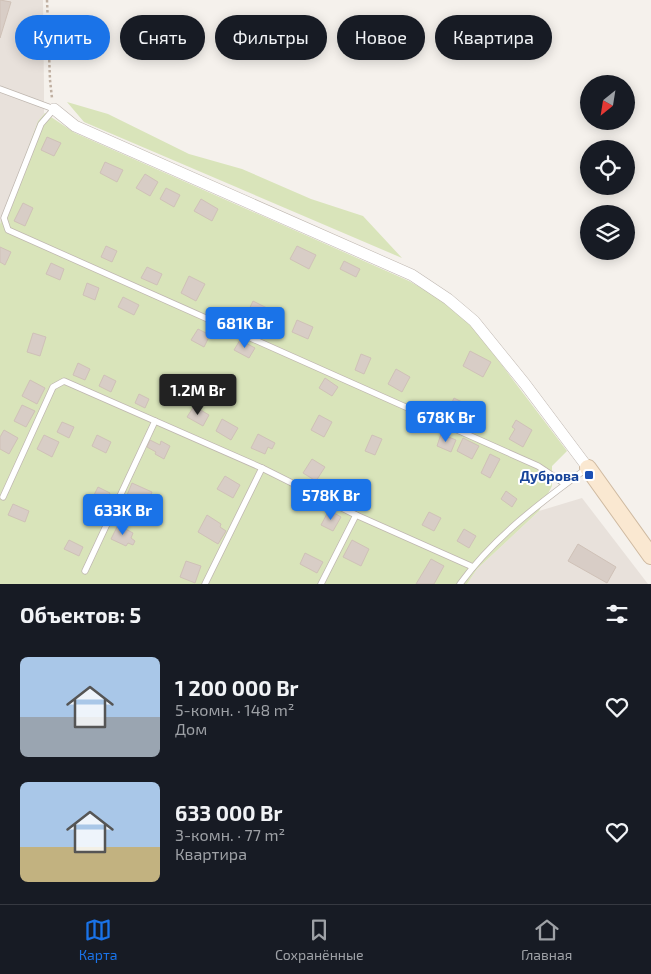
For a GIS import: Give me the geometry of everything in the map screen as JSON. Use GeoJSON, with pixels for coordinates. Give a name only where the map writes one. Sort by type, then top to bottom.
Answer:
{"type":"FeatureCollection","features":[{"type":"Feature","properties":{"kind":"street"},"geometry":{"type":"LineString","coordinates":[[54,109],[75,126],[412,275],[448,299],[474,321],[525,384],[651,556]]}},
{"type":"Feature","properties":{"kind":"lane"},"geometry":{"type":"LineString","coordinates":[[0,89],[54,109],[41,124],[4,218],[8,230],[538,466],[565,484]]}},
{"type":"Feature","properties":{"kind":"lane"},"geometry":{"type":"LineString","coordinates":[[4,496],[53,387],[64,381],[262,468],[356,515],[473,566]]}},
{"type":"Feature","properties":{"kind":"lane"},"geometry":{"type":"LineString","coordinates":[[85,571],[155,421]]}},
{"type":"Feature","properties":{"kind":"lane"},"geometry":{"type":"LineString","coordinates":[[205,584],[262,468]]}},
{"type":"Feature","properties":{"kind":"lane"},"geometry":{"type":"LineString","coordinates":[[460,584],[473,566],[536,505],[588,468]]}},
{"type":"Feature","properties":{"kind":"lane"},"geometry":{"type":"LineString","coordinates":[[321,584],[356,515]]}},
{"type":"Feature","properties":{"kind":"path"},"geometry":{"type":"LineString","coordinates":[[47,0],[50,80],[54,109]]}},
{"type":"Feature","properties":{"kind":"shaded area"},"geometry":{"type":"Polygon","coordinates":[[[0,0],[43,0],[43,15],[15,15],[15,60],[44,60],[44,114],[38,121],[0,224],[0,0]]]}},
{"type":"Feature","properties":{"kind":"shaded area"},"geometry":{"type":"Polygon","coordinates":[[[582,498],[648,584],[467,584],[477,569],[539,511],[582,498]]]}},
{"type":"Feature","properties":{"kind":"green space"},"geometry":{"type":"Polygon","coordinates":[[[67,102],[108,114],[189,154],[242,169],[311,199],[363,216],[402,258],[84,122],[67,102]]]}},
{"type":"Feature","properties":{"kind":"green space"},"geometry":{"type":"Polygon","coordinates":[[[45,113],[75,133],[409,281],[444,301],[470,323],[567,451],[552,466],[552,486],[539,511],[477,569],[467,584],[0,584],[0,224],[38,121],[45,113]]]}},
{"type":"Feature","properties":{"kind":"building"},"geometry":{"type":"Polygon","coordinates":[[[0,0],[11,2],[0,38],[0,0]]]}},
{"type":"Feature","properties":{"kind":"building"},"geometry":{"type":"Polygon","coordinates":[[[47,137],[61,143],[54,156],[41,150],[47,137]]]}},
{"type":"Feature","properties":{"kind":"building"},"geometry":{"type":"Polygon","coordinates":[[[105,162],[123,170],[117,182],[100,173],[105,162]]]}},
{"type":"Feature","properties":{"kind":"building"},"geometry":{"type":"Polygon","coordinates":[[[145,174],[158,182],[150,196],[136,188],[145,174]]]}},
{"type":"Feature","properties":{"kind":"building"},"geometry":{"type":"Polygon","coordinates":[[[166,188],[180,195],[174,207],[160,199],[166,188]]]}},
{"type":"Feature","properties":{"kind":"building"},"geometry":{"type":"Polygon","coordinates":[[[201,199],[218,209],[212,221],[194,211],[201,199]]]}},
{"type":"Feature","properties":{"kind":"building"},"geometry":{"type":"Polygon","coordinates":[[[23,203],[33,208],[25,226],[14,221],[23,203]]]}},
{"type":"Feature","properties":{"kind":"building"},"geometry":{"type":"Polygon","coordinates":[[[106,246],[117,251],[112,262],[101,257],[106,246]]]}},
{"type":"Feature","properties":{"kind":"building"},"geometry":{"type":"Polygon","coordinates":[[[297,246],[316,255],[309,269],[290,259],[297,246]]]}},
{"type":"Feature","properties":{"kind":"building"},"geometry":{"type":"Polygon","coordinates":[[[0,247],[11,252],[5,265],[0,262],[0,247]]]}},
{"type":"Feature","properties":{"kind":"building"},"geometry":{"type":"Polygon","coordinates":[[[344,261],[360,269],[356,277],[340,269],[344,261]]]}},
{"type":"Feature","properties":{"kind":"building"},"geometry":{"type":"Polygon","coordinates":[[[51,263],[64,269],[60,280],[46,274],[51,263]]]}},
{"type":"Feature","properties":{"kind":"building"},"geometry":{"type":"Polygon","coordinates":[[[147,267],[162,274],[157,285],[141,278],[147,267]]]}},
{"type":"Feature","properties":{"kind":"building"},"geometry":{"type":"Polygon","coordinates":[[[189,276],[205,284],[196,301],[181,293],[189,276]]]}},
{"type":"Feature","properties":{"kind":"building"},"geometry":{"type":"Polygon","coordinates":[[[87,283],[99,288],[95,300],[83,295],[87,283]]]}},
{"type":"Feature","properties":{"kind":"building"},"geometry":{"type":"Polygon","coordinates":[[[123,297],[139,305],[134,315],[118,307],[123,297]]]}},
{"type":"Feature","properties":{"kind":"building"},"geometry":{"type":"Polygon","coordinates":[[[253,301],[267,308],[265,313],[262,312],[258,322],[246,316],[253,301]]]}},
{"type":"Feature","properties":{"kind":"building"},"geometry":{"type":"Polygon","coordinates":[[[297,320],[313,327],[308,339],[292,332],[297,320]]]}},
{"type":"Feature","properties":{"kind":"building"},"geometry":{"type":"Polygon","coordinates":[[[198,329],[210,335],[204,347],[191,340],[198,329]]]}},
{"type":"Feature","properties":{"kind":"building"},"geometry":{"type":"Polygon","coordinates":[[[33,333],[46,337],[40,356],[27,352],[33,333]]]}},
{"type":"Feature","properties":{"kind":"building"},"geometry":{"type":"Polygon","coordinates":[[[240,340],[255,348],[249,358],[234,350],[240,340]]]}},
{"type":"Feature","properties":{"kind":"building"},"geometry":{"type":"Polygon","coordinates":[[[470,351],[491,362],[483,377],[463,366],[470,351]]]}},
{"type":"Feature","properties":{"kind":"building"},"geometry":{"type":"Polygon","coordinates":[[[361,354],[371,358],[364,374],[355,370],[361,354]]]}},
{"type":"Feature","properties":{"kind":"building"},"geometry":{"type":"Polygon","coordinates":[[[78,363],[90,369],[85,380],[73,375],[78,363]]]}},
{"type":"Feature","properties":{"kind":"building"},"geometry":{"type":"Polygon","coordinates":[[[396,369],[410,377],[402,392],[388,384],[396,369]]]}},
{"type":"Feature","properties":{"kind":"building"},"geometry":{"type":"Polygon","coordinates":[[[104,375],[116,381],[111,392],[99,386],[104,375]]]}},
{"type":"Feature","properties":{"kind":"building"},"geometry":{"type":"Polygon","coordinates":[[[325,378],[338,387],[332,396],[319,388],[325,378]]]}},
{"type":"Feature","properties":{"kind":"building"},"geometry":{"type":"Polygon","coordinates":[[[30,380],[45,388],[37,404],[22,396],[30,380]]]}},
{"type":"Feature","properties":{"kind":"building"},"geometry":{"type":"Polygon","coordinates":[[[139,394],[149,399],[145,408],[135,403],[139,394]]]}},
{"type":"Feature","properties":{"kind":"building"},"geometry":{"type":"Polygon","coordinates":[[[454,398],[468,405],[459,417],[448,411],[454,398]]]}},
{"type":"Feature","properties":{"kind":"building"},"geometry":{"type":"Polygon","coordinates":[[[22,405],[35,411],[26,427],[14,421],[22,405]]]}},
{"type":"Feature","properties":{"kind":"building"},"geometry":{"type":"Polygon","coordinates":[[[194,406],[209,415],[203,426],[187,417],[194,406]]]}},
{"type":"Feature","properties":{"kind":"building"},"geometry":{"type":"Polygon","coordinates":[[[319,415],[332,422],[324,437],[311,430],[319,415]]]}},
{"type":"Feature","properties":{"kind":"building"},"geometry":{"type":"Polygon","coordinates":[[[222,419],[238,428],[231,440],[216,431],[222,419]]]}},
{"type":"Feature","properties":{"kind":"building"},"geometry":{"type":"Polygon","coordinates":[[[516,420],[532,430],[523,447],[509,439],[515,429],[512,427],[516,420]]]}},
{"type":"Feature","properties":{"kind":"building"},"geometry":{"type":"Polygon","coordinates":[[[62,422],[74,427],[69,438],[57,432],[62,422]]]}},
{"type":"Feature","properties":{"kind":"building"},"geometry":{"type":"Polygon","coordinates":[[[4,430],[18,438],[9,454],[0,449],[0,437],[4,430]]]}},
{"type":"Feature","properties":{"kind":"building"},"geometry":{"type":"Polygon","coordinates":[[[258,434],[275,443],[272,449],[268,447],[265,454],[251,448],[258,434]]]}},
{"type":"Feature","properties":{"kind":"building"},"geometry":{"type":"Polygon","coordinates":[[[441,434],[456,440],[451,452],[437,446],[441,434]]]}},
{"type":"Feature","properties":{"kind":"building"},"geometry":{"type":"Polygon","coordinates":[[[44,435],[59,442],[52,457],[37,449],[44,435]]]}},
{"type":"Feature","properties":{"kind":"building"},"geometry":{"type":"Polygon","coordinates":[[[97,435],[111,442],[106,453],[92,446],[97,435]]]}},
{"type":"Feature","properties":{"kind":"building"},"geometry":{"type":"Polygon","coordinates":[[[372,435],[382,439],[375,455],[365,451],[372,435]]]}},
{"type":"Feature","properties":{"kind":"building"},"geometry":{"type":"Polygon","coordinates":[[[463,438],[479,446],[472,459],[457,451],[463,438]]]}},
{"type":"Feature","properties":{"kind":"building"},"geometry":{"type":"Polygon","coordinates":[[[150,440],[160,445],[161,441],[170,446],[164,459],[147,447],[150,440]]]}},
{"type":"Feature","properties":{"kind":"building"},"geometry":{"type":"Polygon","coordinates":[[[490,454],[500,459],[490,478],[481,473],[490,454]]]}},
{"type":"Feature","properties":{"kind":"building"},"geometry":{"type":"Polygon","coordinates":[[[312,459],[325,467],[316,481],[303,473],[312,459]]]}},
{"type":"Feature","properties":{"kind":"building"},"geometry":{"type":"Polygon","coordinates":[[[225,476],[240,485],[233,498],[217,489],[225,476]]]}},
{"type":"Feature","properties":{"kind":"building"},"geometry":{"type":"Polygon","coordinates":[[[132,483],[152,492],[145,508],[125,500],[132,483]]]}},
{"type":"Feature","properties":{"kind":"building"},"geometry":{"type":"Polygon","coordinates":[[[98,487],[110,493],[106,503],[93,497],[98,487]]]}},
{"type":"Feature","properties":{"kind":"building"},"geometry":{"type":"Polygon","coordinates":[[[506,491],[517,499],[512,507],[501,499],[506,491]]]}},
{"type":"Feature","properties":{"kind":"building"},"geometry":{"type":"Polygon","coordinates":[[[13,504],[29,511],[25,522],[8,515],[13,504]]]}},
{"type":"Feature","properties":{"kind":"building"},"geometry":{"type":"Polygon","coordinates":[[[329,510],[341,517],[333,531],[321,525],[329,510]]]}},
{"type":"Feature","properties":{"kind":"building"},"geometry":{"type":"Polygon","coordinates":[[[429,512],[441,518],[434,531],[422,525],[429,512]]]}},
{"type":"Feature","properties":{"kind":"building"},"geometry":{"type":"Polygon","coordinates":[[[207,515],[221,524],[220,527],[226,531],[218,544],[198,532],[207,515]]]}},
{"type":"Feature","properties":{"kind":"building"},"geometry":{"type":"Polygon","coordinates":[[[118,525],[133,533],[131,538],[135,541],[133,545],[128,543],[126,546],[111,539],[118,525]]]}},
{"type":"Feature","properties":{"kind":"building"},"geometry":{"type":"Polygon","coordinates":[[[464,529],[476,536],[469,548],[457,541],[464,529]]]}},
{"type":"Feature","properties":{"kind":"building"},"geometry":{"type":"Polygon","coordinates":[[[69,540],[83,547],[79,556],[64,549],[69,540]]]}},
{"type":"Feature","properties":{"kind":"building"},"geometry":{"type":"Polygon","coordinates":[[[352,540],[369,549],[361,566],[343,557],[352,540]]]}},
{"type":"Feature","properties":{"kind":"building"},"geometry":{"type":"Polygon","coordinates":[[[578,544],[616,567],[607,583],[568,561],[578,544]]]}},
{"type":"Feature","properties":{"kind":"building"},"geometry":{"type":"Polygon","coordinates":[[[305,553],[323,562],[317,573],[300,564],[305,553]]]}},
{"type":"Feature","properties":{"kind":"building"},"geometry":{"type":"Polygon","coordinates":[[[431,559],[444,566],[434,584],[416,584],[431,559]]]}},
{"type":"Feature","properties":{"kind":"building"},"geometry":{"type":"Polygon","coordinates":[[[186,561],[201,566],[195,583],[180,577],[186,561]]]}},
{"type":"Feature","properties":{"kind":"place","name":"Дуброва"},"geometry":{"type":"Point","coordinates":[589,475]}}]}
